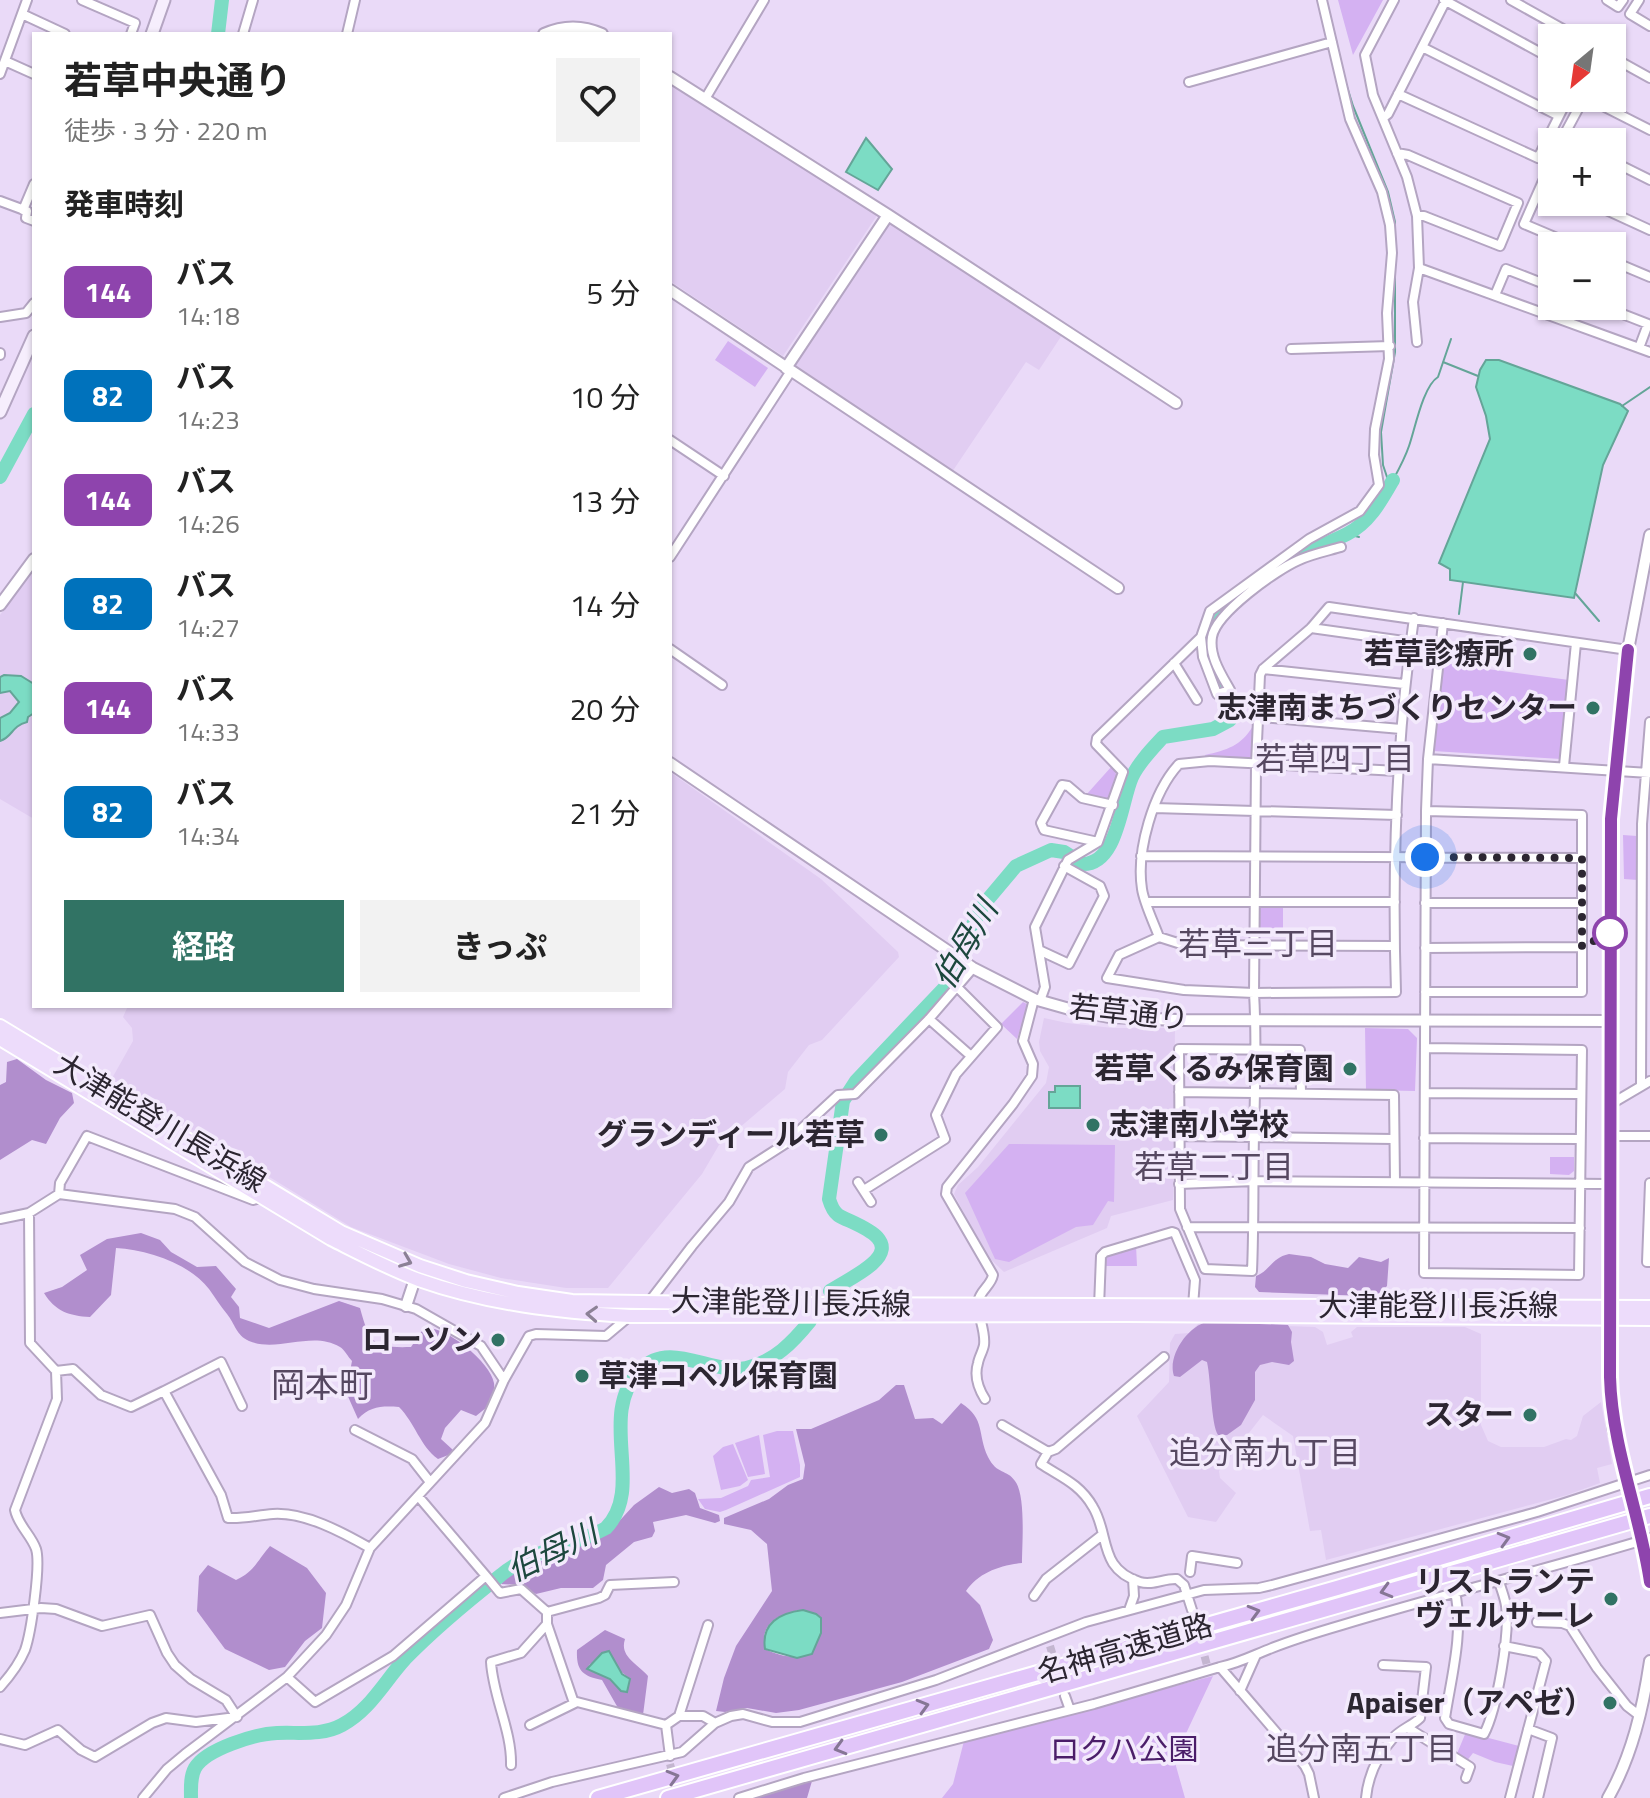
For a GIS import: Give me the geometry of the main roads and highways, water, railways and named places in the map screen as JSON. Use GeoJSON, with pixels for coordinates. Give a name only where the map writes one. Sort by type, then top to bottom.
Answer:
{"type":"FeatureCollection","features":[{"type":"Feature","properties":{"kind":"highway","name":"名神高速道路"},"geometry":{"type":"LineString","coordinates":[[598,1798],[1322,1593],[1650,1496]]}},
{"type":"Feature","properties":{"kind":"highway","name":"名神高速道路"},"geometry":{"type":"LineString","coordinates":[[668,1798],[1650,1516]]}},
{"type":"Feature","properties":{"kind":"main road"},"geometry":{"type":"LineString","coordinates":[[153,32],[164,0]]}},
{"type":"Feature","properties":{"kind":"main road"},"geometry":{"type":"LineString","coordinates":[[0,412],[32,340]]}},
{"type":"Feature","properties":{"kind":"main road","name":"大津能登川長浜線"},"geometry":{"type":"LineString","coordinates":[[0,1026],[205,1152],[365,1244],[466,1281],[572,1301],[979,1311]]}},
{"type":"Feature","properties":{"kind":"main road","name":"大津能登川長浜線"},"geometry":{"type":"LineString","coordinates":[[0,1039],[331,1239],[415,1279],[465,1294],[526,1306],[630,1316],[1099,1310],[1609,1313],[1650,1307]]}},
{"type":"Feature","properties":{"kind":"main road","name":"大津能登川長浜線"},"geometry":{"type":"LineString","coordinates":[[1099,1310],[1193,1306],[1609,1313],[1650,1319]]}},
{"type":"Feature","properties":{"kind":"waterway"},"geometry":{"type":"LineString","coordinates":[[218,32],[222,0]]}},
{"type":"Feature","properties":{"kind":"waterway"},"geometry":{"type":"LineString","coordinates":[[1343,74],[1388,192],[1395,222],[1395,352],[1381,432],[1383,465],[1387,477],[1393,480],[1407,450],[1424,398],[1438,377],[1451,339]]}},
{"type":"Feature","properties":{"kind":"waterway"},"geometry":{"type":"LineString","coordinates":[[1443,362],[1478,376]]}},
{"type":"Feature","properties":{"kind":"waterway"},"geometry":{"type":"LineString","coordinates":[[1622,406],[1650,387]]}},
{"type":"Feature","properties":{"kind":"waterway"},"geometry":{"type":"LineString","coordinates":[[0,477],[32,418]]}},
{"type":"Feature","properties":{"kind":"waterway","name":"伯母川"},"geometry":{"type":"LineString","coordinates":[[1283,566],[1362,524],[1393,480]]}},
{"type":"Feature","properties":{"kind":"waterway"},"geometry":{"type":"LineString","coordinates":[[1348,534],[1359,537]]}},
{"type":"Feature","properties":{"kind":"waterway"},"geometry":{"type":"LineString","coordinates":[[1459,614],[1463,582]]}},
{"type":"Feature","properties":{"kind":"waterway","name":"伯母川"},"geometry":{"type":"LineString","coordinates":[[830,1291],[872,1264],[880,1255],[882,1246],[872,1233],[836,1213],[829,1199],[843,1101],[856,1081],[950,982],[984,904],[1016,866],[1051,850],[1064,852],[1083,864],[1095,861],[1111,843],[1135,771],[1163,737],[1213,729],[1230,720],[1232,713],[1211,657],[1211,629],[1232,602],[1253,587]]}},
{"type":"Feature","properties":{"kind":"waterway"},"geometry":{"type":"LineString","coordinates":[[1575,593],[1599,621]]}},
{"type":"Feature","properties":{"kind":"waterway","name":"伯母川"},"geometry":{"type":"LineString","coordinates":[[191,1798],[193,1772],[209,1755],[256,1736],[318,1732],[342,1725],[369,1704],[405,1659],[428,1637],[513,1566],[606,1528],[617,1511],[622,1492],[622,1408],[628,1388],[640,1370],[652,1361],[664,1358],[733,1369],[746,1368],[782,1350],[810,1321]]}},
{"type":"Feature","properties":{"kind":"tunnel"},"geometry":{"type":"LineString","coordinates":[[1192,1610],[1208,1669]]}},
{"type":"Feature","properties":{"kind":"tunnel"},"geometry":{"type":"LineString","coordinates":[[1050,1646],[1065,1696]]}},
{"type":"Feature","properties":{"kind":"tunnel"},"geometry":{"type":"LineString","coordinates":[[670,1764],[679,1798]]}},
{"type":"Feature","properties":{"kind":"place","name":"若草診療所"},"geometry":{"type":"Point","coordinates":[1530,654]}},
{"type":"Feature","properties":{"kind":"place","name":"志津南まちづくりセンター"},"geometry":{"type":"Point","coordinates":[1593,708]}},
{"type":"Feature","properties":{"kind":"place","name":"若草くるみ保育園"},"geometry":{"type":"Point","coordinates":[1350,1069]}},
{"type":"Feature","properties":{"kind":"place","name":"志津南小学校"},"geometry":{"type":"Point","coordinates":[1093,1125]}},
{"type":"Feature","properties":{"kind":"place","name":"グランディール若草"},"geometry":{"type":"Point","coordinates":[881,1135]}},
{"type":"Feature","properties":{"kind":"place","name":"ローソン"},"geometry":{"type":"Point","coordinates":[498,1340]}},
{"type":"Feature","properties":{"kind":"place","name":"草津コペル保育園"},"geometry":{"type":"Point","coordinates":[582,1376]}},
{"type":"Feature","properties":{"kind":"place","name":"スター"},"geometry":{"type":"Point","coordinates":[1530,1415]}},
{"type":"Feature","properties":{"kind":"place","name":"リストランテ ヴェルサーレ"},"geometry":{"type":"Point","coordinates":[1611,1599]}},
{"type":"Feature","properties":{"kind":"place","name":"Apaiser（アペゼ）"},"geometry":{"type":"Point","coordinates":[1610,1703]}},
{"type":"Feature","properties":{"kind":"district","name":"若草四丁目"},"geometry":{"type":"Point","coordinates":[1335,759]}},
{"type":"Feature","properties":{"kind":"district","name":"若草三丁目"},"geometry":{"type":"Point","coordinates":[1258,944]}},
{"type":"Feature","properties":{"kind":"district","name":"若草二丁目"},"geometry":{"type":"Point","coordinates":[1214,1167]}},
{"type":"Feature","properties":{"kind":"district","name":"岡本町"},"geometry":{"type":"Point","coordinates":[322,1385]}},
{"type":"Feature","properties":{"kind":"district","name":"追分南九丁目"},"geometry":{"type":"Point","coordinates":[1265,1453]}},
{"type":"Feature","properties":{"kind":"district","name":"追分南五丁目"},"geometry":{"type":"Point","coordinates":[1362,1749]}},
{"type":"Feature","properties":{"kind":"park label","name":"ロクハ公園"},"geometry":{"type":"Point","coordinates":[1124,1750]}}]}
